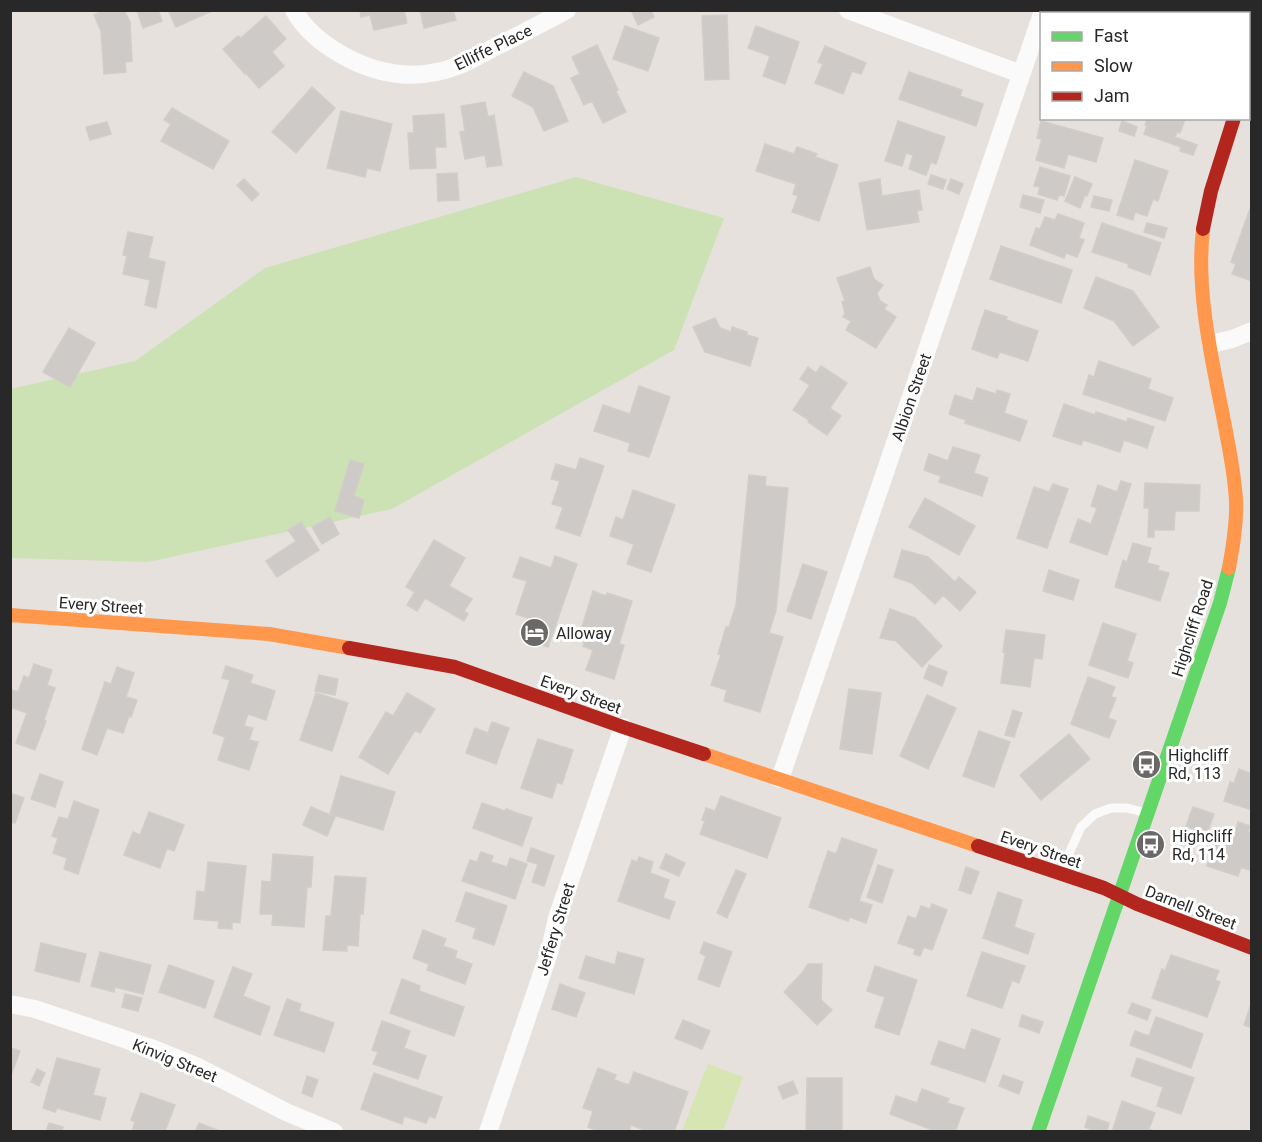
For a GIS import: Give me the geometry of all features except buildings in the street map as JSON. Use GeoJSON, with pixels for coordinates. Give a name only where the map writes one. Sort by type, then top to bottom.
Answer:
{"type":"FeatureCollection","features":[{"type":"Feature","properties":{"kind":"street","name":"Elliffe Place"},"geometry":{"type":"LineString","coordinates":[[294,10],[313,35],[331,49],[356,63],[380,72],[406,76],[433,73],[459,65],[567,10]]}},
{"type":"Feature","properties":{"kind":"street"},"geometry":{"type":"LineString","coordinates":[[848,10],[1021,74]]}},
{"type":"Feature","properties":{"kind":"street","name":"Albion Street"},"geometry":{"type":"LineString","coordinates":[[780,778],[1040,19]]}},
{"type":"Feature","properties":{"kind":"street","name":"Highcliff Road"},"geometry":{"type":"LineString","coordinates":[[1038,1131],[1220,603],[1229,568],[1235,533],[1236,502],[1233,471],[1203,304],[1201,247],[1205,216],[1233,120]]}},
{"type":"Feature","properties":{"kind":"street"},"geometry":{"type":"LineString","coordinates":[[1210,344],[1251,332]]}},
{"type":"Feature","properties":{"kind":"street","name":"Every Street"},"geometry":{"type":"LineString","coordinates":[[10,615],[269,634],[455,667],[624,727],[1120,895]]}},
{"type":"Feature","properties":{"kind":"street","name":"Jeffery Street"},"geometry":{"type":"LineString","coordinates":[[488,1131],[550,950],[557,918],[624,727]]}},
{"type":"Feature","properties":{"kind":"street","name":"Darnell Street"},"geometry":{"type":"LineString","coordinates":[[1120,895],[1137,904],[1251,948]]}},
{"type":"Feature","properties":{"kind":"street","name":"Kinvig Street"},"geometry":{"type":"LineString","coordinates":[[10,1004],[35,1009],[165,1053],[196,1066],[286,1112],[334,1131]]}},
{"type":"Feature","properties":{"kind":"lane"},"geometry":{"type":"LineString","coordinates":[[1060,873],[1081,827],[1095,814],[1112,808],[1127,808],[1148,813]]}},
{"type":"Feature","properties":{"kind":"green space"},"geometry":{"type":"Polygon","coordinates":[[[576,177],[724,218],[674,350],[392,509],[148,562],[11,558],[10,389],[135,361],[265,268],[576,177]]]}},
{"type":"Feature","properties":{"kind":"green space"},"geometry":{"type":"Polygon","coordinates":[[[708,1064],[743,1077],[723,1131],[682,1131],[708,1064]]]}},
{"type":"Feature","properties":{"kind":"traffic: fast"},"geometry":{"type":"LineString","coordinates":[[1250,69],[1252,64]]}},
{"type":"Feature","properties":{"kind":"traffic: fast"},"geometry":{"type":"LineString","coordinates":[[1038,1132],[1220,603],[1229,568]]}},
{"type":"Feature","properties":{"kind":"traffic: slow"},"geometry":{"type":"LineString","coordinates":[[1203,229],[1201,255],[1204,307],[1235,493],[1235,526],[1229,568]]}},
{"type":"Feature","properties":{"kind":"traffic: slow"},"geometry":{"type":"LineString","coordinates":[[10,615],[269,634],[349,648]]}},
{"type":"Feature","properties":{"kind":"traffic: slow"},"geometry":{"type":"LineString","coordinates":[[704,754],[978,846]]}},
{"type":"Feature","properties":{"kind":"traffic: jam"},"geometry":{"type":"LineString","coordinates":[[1203,229],[1211,191],[1233,120]]}},
{"type":"Feature","properties":{"kind":"traffic: jam"},"geometry":{"type":"LineString","coordinates":[[349,648],[455,667],[704,754]]}},
{"type":"Feature","properties":{"kind":"traffic: jam"},"geometry":{"type":"LineString","coordinates":[[978,846],[1104,888],[1137,904],[1252,948]]}},
{"type":"Feature","properties":{"kind":"place","name":"Alloway"},"geometry":{"type":"Point","coordinates":[535,633]}},
{"type":"Feature","properties":{"kind":"place","name":"Highcliff Rd, 113"},"geometry":{"type":"Point","coordinates":[1147,764]}},
{"type":"Feature","properties":{"kind":"place","name":"Highcliff Rd, 114"},"geometry":{"type":"Point","coordinates":[1151,845]}}]}
